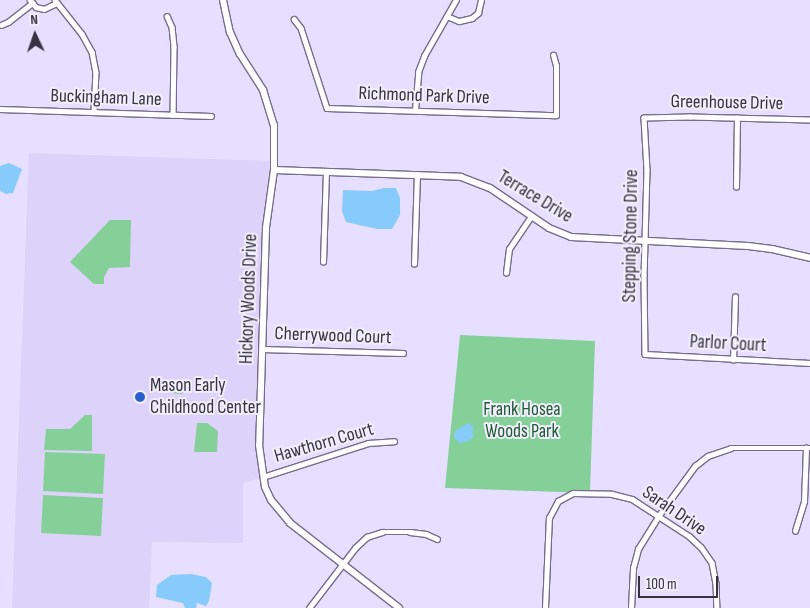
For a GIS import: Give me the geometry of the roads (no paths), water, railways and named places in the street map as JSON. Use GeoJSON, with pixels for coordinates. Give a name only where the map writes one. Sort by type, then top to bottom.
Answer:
{"type":"FeatureCollection","features":[{"type":"Feature","properties":{"kind":"street","name":"Hickory Woods Drive"},"geometry":{"type":"LineString","coordinates":[[223,0],[230,32],[240,54],[263,90],[270,108],[275,136],[274,170],[266,228],[258,445],[263,477],[271,500],[290,524],[399,608]]}},
{"type":"Feature","properties":{"kind":"street"},"geometry":{"type":"LineString","coordinates":[[415,110],[418,72],[456,0]]}},
{"type":"Feature","properties":{"kind":"street"},"geometry":{"type":"LineString","coordinates":[[447,16],[459,21],[472,18],[478,12],[481,0]]}},
{"type":"Feature","properties":{"kind":"street"},"geometry":{"type":"LineString","coordinates":[[1,25],[8,22],[31,2],[44,9],[56,1],[82,34],[92,52],[96,72],[94,112]]}},
{"type":"Feature","properties":{"kind":"street"},"geometry":{"type":"LineString","coordinates":[[167,16],[172,27],[174,48],[172,115]]}},
{"type":"Feature","properties":{"kind":"street","name":"Richmond Park Drive"},"geometry":{"type":"LineString","coordinates":[[294,19],[301,28],[327,108],[556,115],[556,66],[552,55]]}},
{"type":"Feature","properties":{"kind":"street","name":"Buckingham Lane"},"geometry":{"type":"LineString","coordinates":[[0,110],[210,116]]}},
{"type":"Feature","properties":{"kind":"street","name":"Greenhouse Drive"},"geometry":{"type":"LineString","coordinates":[[644,118],[810,120]]}},
{"type":"Feature","properties":{"kind":"street","name":"Stepping Stone Drive"},"geometry":{"type":"LineString","coordinates":[[644,118],[647,170],[645,354]]}},
{"type":"Feature","properties":{"kind":"street"},"geometry":{"type":"LineString","coordinates":[[736,187],[737,118]]}},
{"type":"Feature","properties":{"kind":"street","name":"Terrace Drive"},"geometry":{"type":"LineString","coordinates":[[274,170],[472,179],[490,188],[549,228],[571,236],[645,242],[748,246],[772,249],[810,258]]}},
{"type":"Feature","properties":{"kind":"street"},"geometry":{"type":"LineString","coordinates":[[324,262],[326,172]]}},
{"type":"Feature","properties":{"kind":"street"},"geometry":{"type":"LineString","coordinates":[[414,264],[417,175]]}},
{"type":"Feature","properties":{"kind":"street"},"geometry":{"type":"LineString","coordinates":[[506,273],[509,249],[531,216]]}},
{"type":"Feature","properties":{"kind":"street"},"geometry":{"type":"LineString","coordinates":[[733,360],[735,297]]}},
{"type":"Feature","properties":{"kind":"street","name":"Cherrywood Court"},"geometry":{"type":"LineString","coordinates":[[262,349],[403,353]]}},
{"type":"Feature","properties":{"kind":"street","name":"Parlor Court"},"geometry":{"type":"LineString","coordinates":[[645,354],[810,363]]}},
{"type":"Feature","properties":{"kind":"street","name":"Hawthorn Court"},"geometry":{"type":"LineString","coordinates":[[263,477],[368,443],[394,441]]}},
{"type":"Feature","properties":{"kind":"street"},"geometry":{"type":"LineString","coordinates":[[631,608],[635,556],[645,535],[692,469],[715,452],[743,447],[808,448],[804,501],[795,531]]}},
{"type":"Feature","properties":{"kind":"street","name":"Sarah Drive"},"geometry":{"type":"LineString","coordinates":[[545,608],[549,518],[553,507],[561,498],[573,493],[612,494],[632,499],[659,515],[695,542],[710,560],[716,582],[716,608]]}},
{"type":"Feature","properties":{"kind":"street"},"geometry":{"type":"LineString","coordinates":[[309,608],[361,542],[378,533],[414,532],[437,539]]}},
{"type":"Feature","properties":{"kind":"water"},"geometry":{"type":"Polygon","coordinates":[[[9,163],[22,169],[13,193],[6,194],[0,191],[0,166],[9,163]]]}},
{"type":"Feature","properties":{"kind":"water"},"geometry":{"type":"Polygon","coordinates":[[[396,188],[400,198],[400,215],[392,229],[377,229],[346,222],[342,211],[343,190],[372,191],[396,188]]]}},
{"type":"Feature","properties":{"kind":"water"},"geometry":{"type":"Polygon","coordinates":[[[468,423],[473,426],[473,437],[469,441],[459,443],[454,437],[455,431],[468,423]]]}},
{"type":"Feature","properties":{"kind":"water"},"geometry":{"type":"Polygon","coordinates":[[[191,574],[206,577],[212,583],[209,601],[206,606],[197,603],[196,608],[185,608],[183,603],[156,597],[157,585],[171,575],[191,574]]]}},
{"type":"Feature","properties":{"kind":"place","name":"Mason Early Childhood Center"},"geometry":{"type":"Point","coordinates":[140,397]}},
{"type":"Feature","properties":{"kind":"park label","name":"Frank Hosea Woods Park"},"geometry":{"type":"Point","coordinates":[522,421]}}]}
